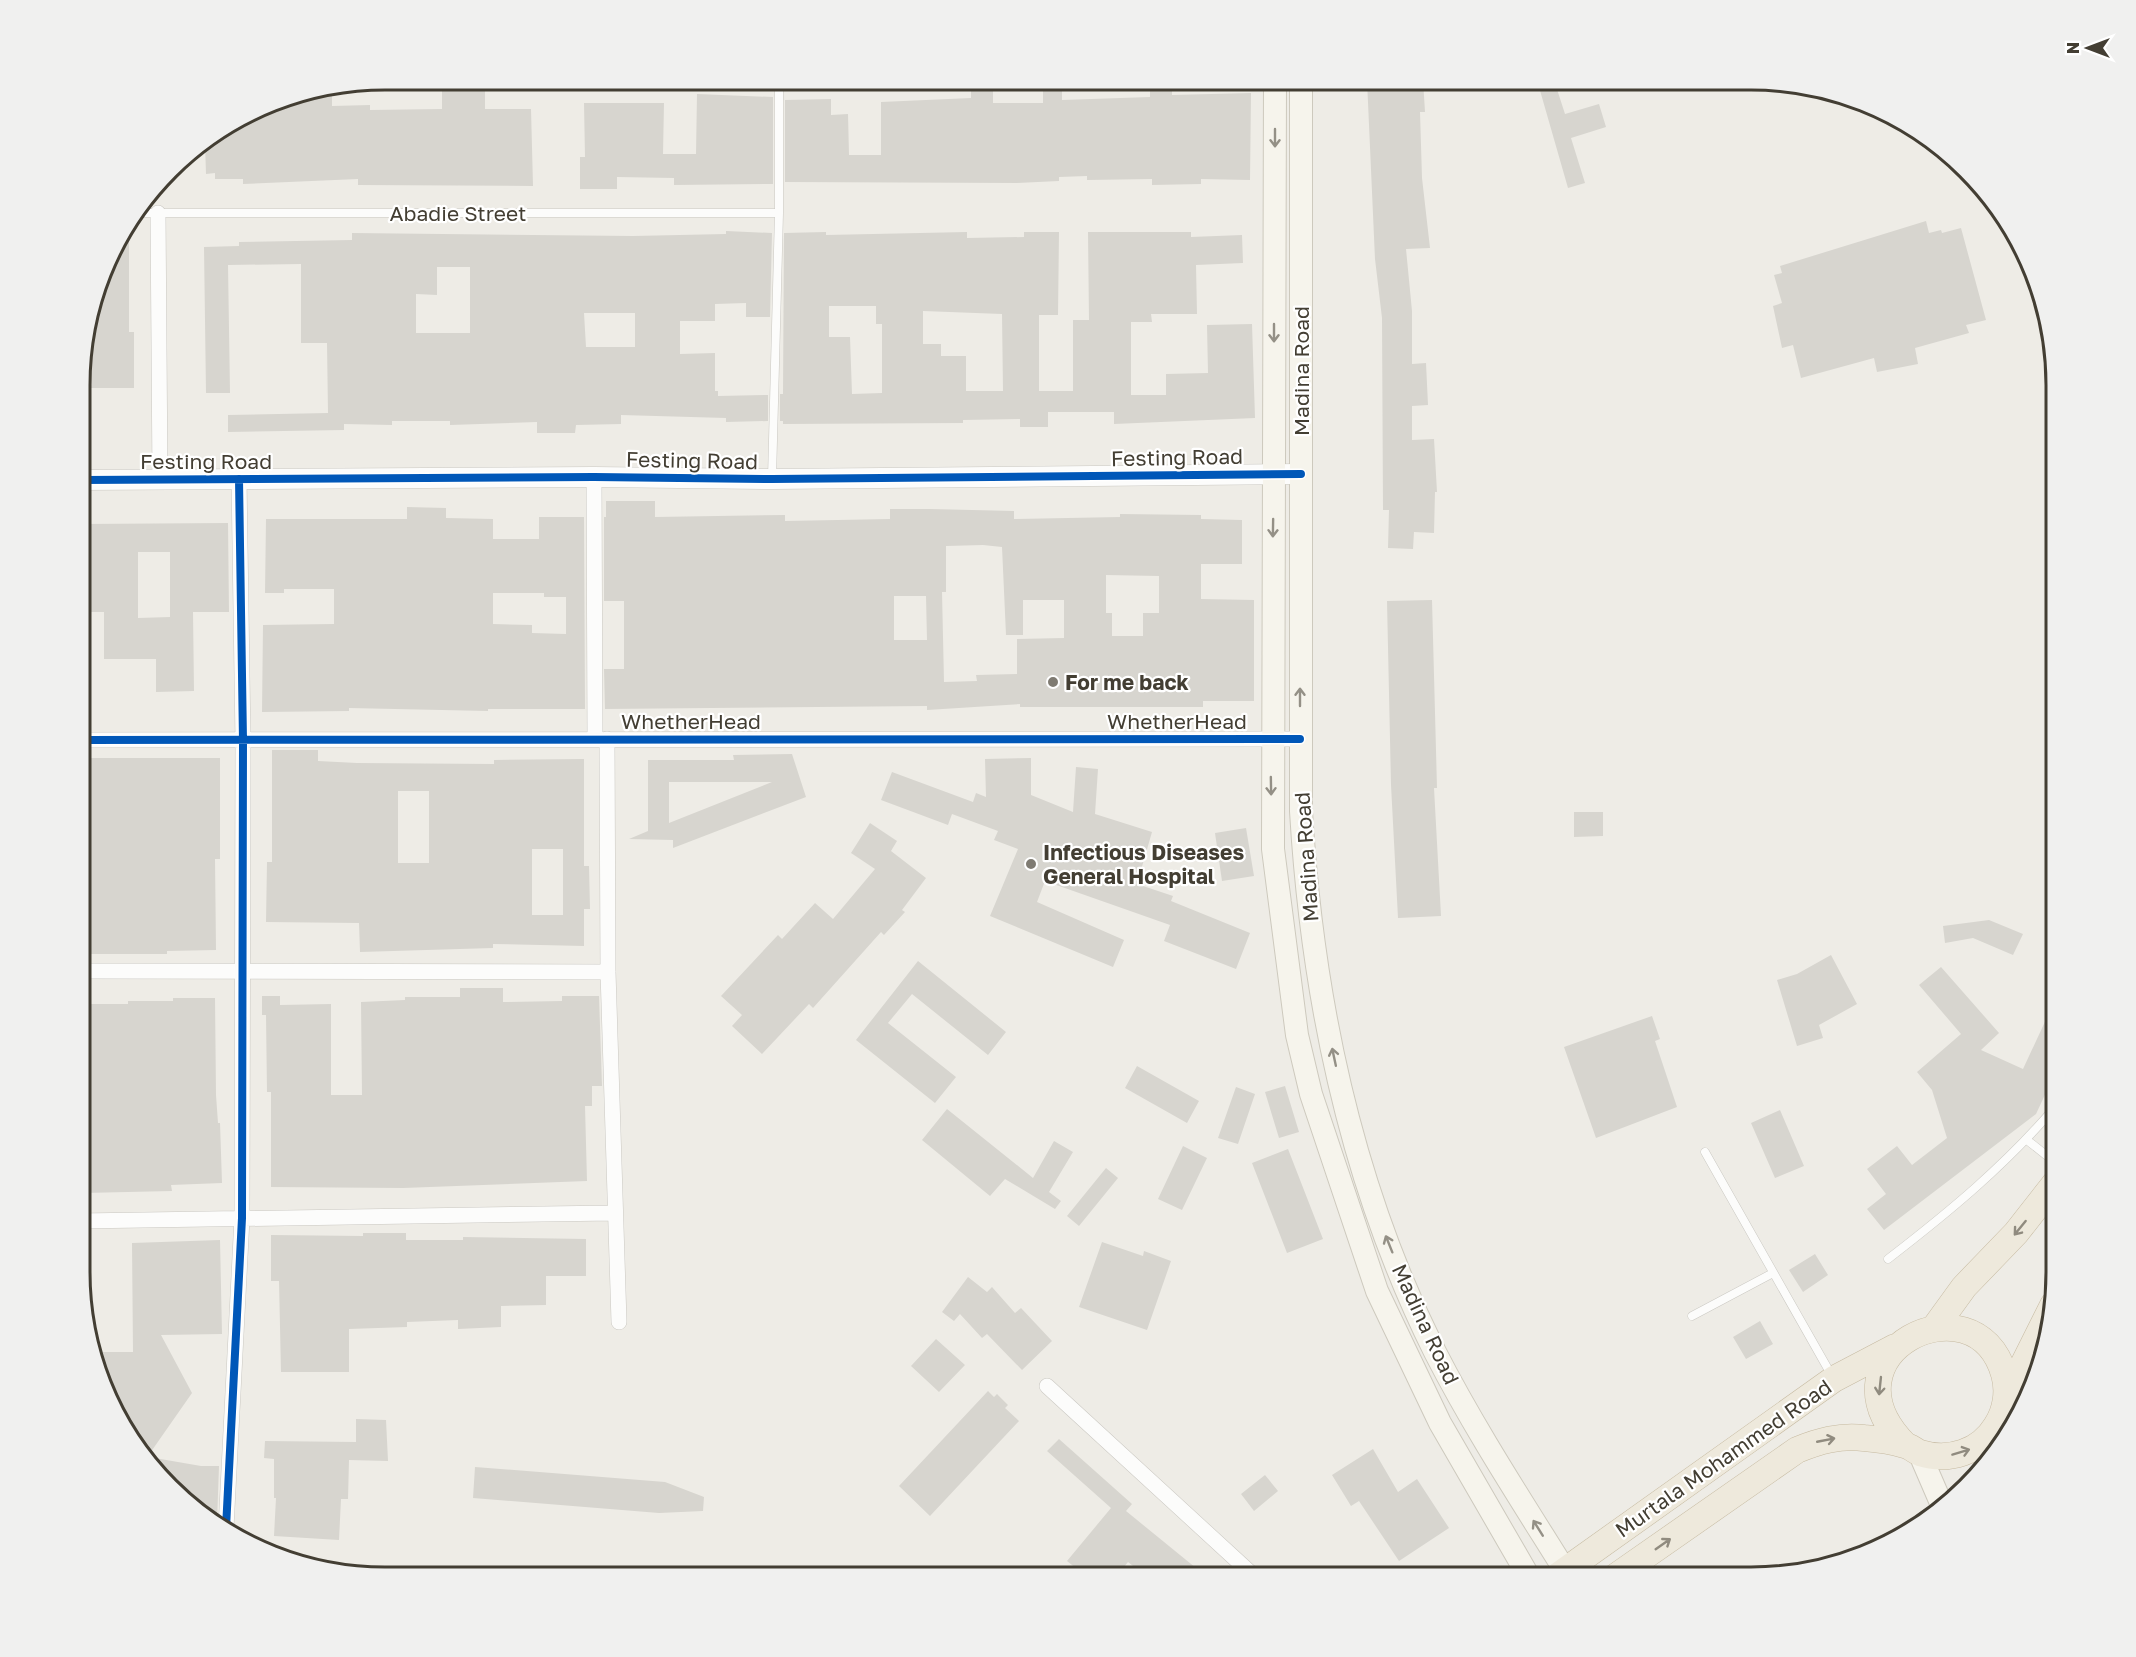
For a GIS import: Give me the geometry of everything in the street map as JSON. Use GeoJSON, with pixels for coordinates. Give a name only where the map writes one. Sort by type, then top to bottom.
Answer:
{"type":"FeatureCollection","features":[{"type":"Feature","properties":{"kind":"highway"},"geometry":{"type":"LineString","coordinates":[[1935,1327],[1964,1287],[2016,1233],[2046,1195]]}},
{"type":"Feature","properties":{"kind":"highway"},"geometry":{"type":"LineString","coordinates":[[1990,1444],[1978,1446],[1959,1454],[1939,1457],[1912,1449],[1889,1429],[1880,1409],[1878,1387],[1883,1365],[1896,1346],[1914,1333],[1935,1327],[1958,1328],[1978,1338],[1995,1354],[2004,1374],[2007,1397]]}},
{"type":"Feature","properties":{"kind":"highway"},"geometry":{"type":"LineString","coordinates":[[1994,1439],[2007,1397],[2039,1332]]}},
{"type":"Feature","properties":{"kind":"highway","name":"Murtala Mohammed Road"},"geometry":{"type":"LineString","coordinates":[[1574,1567],[1834,1379],[1896,1346]]}},
{"type":"Feature","properties":{"kind":"highway","name":"Murtala Mohammed Road"},"geometry":{"type":"LineString","coordinates":[[1629,1567],[1797,1450],[1818,1442],[1839,1438],[1863,1438],[1912,1449]]}},
{"type":"Feature","properties":{"kind":"main road","name":"Madina Road"},"geometry":{"type":"LineString","coordinates":[[1275,90],[1272,849],[1297,1035],[1311,1094],[1353,1226],[1381,1301],[1440,1423],[1524,1567]]}},
{"type":"Feature","properties":{"kind":"main road","name":"Madina Road"},"geometry":{"type":"LineString","coordinates":[[1301,90],[1300,739],[1305,873],[1314,949],[1341,1090],[1386,1236],[1434,1350],[1466,1410],[1558,1567]]}},
{"type":"Feature","properties":{"kind":"main road"},"geometry":{"type":"LineString","coordinates":[[1912,1449],[1939,1499]]}},
{"type":"Feature","properties":{"kind":"street"},"geometry":{"type":"LineString","coordinates":[[1275,208],[1300,207]]}},
{"type":"Feature","properties":{"kind":"street"},"geometry":{"type":"LineString","coordinates":[[158,213],[160,480]]}},
{"type":"Feature","properties":{"kind":"street","name":"Festing Road"},"geometry":{"type":"LineString","coordinates":[[90,480],[594,477],[772,479],[1301,474]]}},
{"type":"Feature","properties":{"kind":"street"},"geometry":{"type":"LineString","coordinates":[[594,477],[614,1213],[620,1322]]}},
{"type":"Feature","properties":{"kind":"street"},"geometry":{"type":"LineString","coordinates":[[226,1520],[242,1218],[243,740],[239,479]]}},
{"type":"Feature","properties":{"kind":"street","name":"WhetherHead"},"geometry":{"type":"LineString","coordinates":[[90,740],[1300,739]]}},
{"type":"Feature","properties":{"kind":"street"},"geometry":{"type":"LineString","coordinates":[[90,971],[608,972]]}},
{"type":"Feature","properties":{"kind":"street"},"geometry":{"type":"LineString","coordinates":[[90,1221],[614,1213]]}},
{"type":"Feature","properties":{"kind":"street"},"geometry":{"type":"LineString","coordinates":[[1047,1386],[1245,1567]]}},
{"type":"Feature","properties":{"kind":"lane"},"geometry":{"type":"LineString","coordinates":[[772,479],[779,213],[779,90]]}},
{"type":"Feature","properties":{"kind":"lane","name":"Abadie Street"},"geometry":{"type":"LineString","coordinates":[[146,213],[779,213]]}},
{"type":"Feature","properties":{"kind":"lane"},"geometry":{"type":"LineString","coordinates":[[1888,1259],[1951,1210],[2027,1140],[2046,1118]]}},
{"type":"Feature","properties":{"kind":"lane"},"geometry":{"type":"LineString","coordinates":[[2027,1140],[2046,1155]]}},
{"type":"Feature","properties":{"kind":"lane"},"geometry":{"type":"LineString","coordinates":[[1705,1152],[1834,1379]]}},
{"type":"Feature","properties":{"kind":"lane"},"geometry":{"type":"LineString","coordinates":[[1692,1316],[1773,1273]]}},
{"type":"Feature","properties":{"kind":"building"},"geometry":{"type":"Polygon","coordinates":[[[442,90],[485,90],[485,109],[531,109],[533,186],[358,185],[358,179],[243,184],[243,179],[215,179],[215,173],[206,174],[205,152],[221,140],[272,112],[309,100],[332,95],[332,106],[370,105],[370,110],[442,109],[442,90]]]}},
{"type":"Feature","properties":{"kind":"building"},"geometry":{"type":"Polygon","coordinates":[[[1043,90],[1062,90],[1062,100],[1150,97],[1150,91],[1172,91],[1172,95],[1251,93],[1250,180],[1201,179],[1201,184],[1152,185],[1152,179],[1087,180],[1087,176],[1059,177],[1059,181],[1017,183],[785,182],[785,100],[831,99],[831,115],[848,114],[849,155],[881,155],[881,102],[971,98],[971,91],[993,91],[993,103],[1043,103],[1043,90]]]}},
{"type":"Feature","properties":{"kind":"building"},"geometry":{"type":"Polygon","coordinates":[[[1367,90],[1424,90],[1425,112],[1420,112],[1422,178],[1430,248],[1406,249],[1412,311],[1412,364],[1426,363],[1428,405],[1412,406],[1412,440],[1434,439],[1437,492],[1435,492],[1434,533],[1414,532],[1413,549],[1388,548],[1389,510],[1383,510],[1382,318],[1375,259],[1367,90]]]}},
{"type":"Feature","properties":{"kind":"building"},"geometry":{"type":"Polygon","coordinates":[[[1540,90],[1557,90],[1565,114],[1599,104],[1606,127],[1571,138],[1585,183],[1568,188],[1540,90]]]}},
{"type":"Feature","properties":{"kind":"building"},"geometry":{"type":"Polygon","coordinates":[[[697,94],[773,97],[773,184],[674,185],[674,178],[617,177],[617,189],[580,189],[580,157],[585,157],[584,103],[664,103],[663,154],[696,154],[697,94]]]}},
{"type":"Feature","properties":{"kind":"building"},"geometry":{"type":"Polygon","coordinates":[[[1926,221],[1929,233],[1941,230],[1942,233],[1961,228],[1986,320],[1966,325],[1969,333],[1915,348],[1918,364],[1877,372],[1874,358],[1801,378],[1793,345],[1782,348],[1773,306],[1782,303],[1774,275],[1782,273],[1780,266],[1926,221]]]}},
{"type":"Feature","properties":{"kind":"building"},"geometry":{"type":"Polygon","coordinates":[[[726,231],[772,233],[770,317],[746,317],[746,303],[715,304],[715,321],[680,321],[680,354],[715,353],[715,391],[718,391],[718,396],[768,395],[768,421],[726,422],[726,418],[621,415],[621,424],[576,425],[575,433],[537,433],[537,422],[450,425],[450,421],[392,421],[392,425],[344,424],[344,430],[228,432],[228,415],[328,413],[327,343],[301,343],[301,264],[228,265],[230,393],[206,393],[204,247],[239,246],[239,242],[352,240],[352,233],[633,236],[726,234],[726,231]],[[437,267],[437,295],[416,294],[416,333],[470,333],[470,267],[437,267]],[[584,313],[586,347],[635,347],[635,313],[584,313]]]}},
{"type":"Feature","properties":{"kind":"building"},"geometry":{"type":"Polygon","coordinates":[[[826,232],[826,235],[967,232],[967,238],[1024,237],[1024,232],[1059,232],[1058,315],[1039,315],[1039,391],[1073,391],[1073,320],[1089,320],[1088,232],[1191,232],[1191,237],[1242,235],[1243,263],[1196,265],[1197,314],[1151,314],[1152,322],[1131,322],[1131,395],[1166,395],[1166,374],[1208,373],[1207,325],[1252,324],[1255,418],[1114,424],[1114,412],[1048,412],[1048,427],[1020,427],[1020,419],[963,420],[963,423],[783,424],[783,421],[780,421],[780,394],[783,394],[784,233],[826,232]],[[829,306],[829,337],[850,337],[852,394],[882,393],[882,324],[876,324],[876,306],[829,306]],[[923,311],[923,344],[941,344],[941,356],[966,356],[966,391],[1003,391],[1002,314],[923,311]]]}},
{"type":"Feature","properties":{"kind":"building"},"geometry":{"type":"Polygon","coordinates":[[[129,240],[129,332],[134,332],[134,388],[90,388],[93,347],[100,309],[112,272],[129,240]]]}},
{"type":"Feature","properties":{"kind":"building"},"geometry":{"type":"Polygon","coordinates":[[[606,501],[655,501],[655,517],[785,515],[785,521],[890,519],[890,509],[930,509],[1014,511],[1014,519],[1120,517],[1120,514],[1201,515],[1201,519],[1242,520],[1242,564],[1201,564],[1201,599],[1254,600],[1254,701],[1203,701],[1203,707],[1020,707],[1020,704],[927,710],[927,706],[605,709],[604,669],[624,669],[624,601],[604,601],[604,517],[606,517],[606,501]],[[946,546],[946,592],[942,592],[944,682],[977,681],[976,675],[1017,674],[1017,639],[1064,638],[1064,600],[1023,600],[1023,635],[1006,635],[1002,547],[946,546]],[[1106,575],[1106,613],[1112,613],[1112,636],[1143,636],[1143,613],[1159,613],[1159,576],[1106,575]],[[894,596],[894,640],[927,640],[926,596],[894,596]]]}},
{"type":"Feature","properties":{"kind":"building"},"geometry":{"type":"Polygon","coordinates":[[[407,507],[446,508],[446,518],[493,519],[493,539],[539,539],[539,517],[584,517],[585,709],[488,709],[488,711],[349,708],[349,711],[262,712],[263,625],[334,624],[334,589],[284,589],[284,593],[265,593],[266,519],[407,519],[407,507]],[[493,593],[493,624],[532,625],[532,633],[566,634],[566,597],[544,597],[544,593],[493,593]]]}},
{"type":"Feature","properties":{"kind":"building"},"geometry":{"type":"Polygon","coordinates":[[[228,523],[229,612],[193,612],[194,691],[156,692],[156,659],[104,659],[104,612],[90,612],[90,524],[228,523]],[[138,552],[138,618],[170,617],[170,552],[138,552]]]}},
{"type":"Feature","properties":{"kind":"building"},"geometry":{"type":"Polygon","coordinates":[[[1432,600],[1437,788],[1434,788],[1441,916],[1398,918],[1391,785],[1387,601],[1432,600]]]}},
{"type":"Feature","properties":{"kind":"building"},"geometry":{"type":"Polygon","coordinates":[[[272,750],[318,750],[318,761],[357,763],[494,764],[494,760],[584,759],[584,866],[589,866],[590,909],[584,909],[584,946],[493,944],[493,948],[360,952],[359,923],[266,922],[267,862],[272,862],[272,750]],[[398,791],[398,863],[429,863],[429,791],[398,791]],[[532,849],[532,915],[563,915],[563,849],[532,849]]]}},
{"type":"Feature","properties":{"kind":"building"},"geometry":{"type":"Polygon","coordinates":[[[792,754],[806,797],[673,848],[673,840],[629,839],[648,831],[648,760],[734,760],[733,755],[792,754]],[[669,782],[669,823],[772,782],[669,782]]]}},
{"type":"Feature","properties":{"kind":"building"},"geometry":{"type":"Polygon","coordinates":[[[90,758],[220,758],[220,859],[215,859],[216,950],[167,951],[167,954],[90,954],[90,758]]]}},
{"type":"Feature","properties":{"kind":"building"},"geometry":{"type":"Polygon","coordinates":[[[1031,758],[1031,795],[1073,812],[1076,767],[1098,769],[1095,814],[1152,832],[1137,884],[1173,896],[1171,901],[1250,933],[1236,969],[1164,941],[1170,925],[1045,881],[1037,902],[1124,940],[1113,967],[990,916],[1018,849],[994,840],[998,831],[952,814],[948,825],[881,800],[892,772],[973,802],[976,793],[986,797],[985,759],[1031,758]]]}},
{"type":"Feature","properties":{"kind":"building"},"geometry":{"type":"Polygon","coordinates":[[[1574,812],[1603,812],[1603,836],[1574,837],[1574,812]]]}},
{"type":"Feature","properties":{"kind":"building"},"geometry":{"type":"Polygon","coordinates":[[[870,823],[897,841],[891,851],[926,878],[902,910],[905,912],[884,935],[881,932],[813,1008],[809,1004],[762,1054],[732,1026],[742,1015],[721,996],[778,935],[782,939],[815,903],[833,919],[875,869],[851,853],[870,823]]]}},
{"type":"Feature","properties":{"kind":"building"},"geometry":{"type":"Polygon","coordinates":[[[1246,828],[1254,876],[1222,881],[1215,833],[1246,828]]]}},
{"type":"Feature","properties":{"kind":"building"},"geometry":{"type":"Polygon","coordinates":[[[1989,920],[2023,934],[2013,955],[1973,938],[1945,943],[1943,926],[1989,920]]]}},
{"type":"Feature","properties":{"kind":"building"},"geometry":{"type":"Polygon","coordinates":[[[1831,955],[1857,1004],[1819,1025],[1823,1038],[1797,1046],[1777,980],[1797,974],[1831,955]]]}},
{"type":"Feature","properties":{"kind":"building"},"geometry":{"type":"Polygon","coordinates":[[[918,961],[1006,1032],[988,1055],[912,994],[888,1023],[956,1077],[935,1103],[856,1040],[918,961]]]}},
{"type":"Feature","properties":{"kind":"building"},"geometry":{"type":"Polygon","coordinates":[[[1941,967],[1999,1033],[1981,1050],[2023,1069],[2046,1020],[2046,1092],[2036,1114],[1884,1230],[1867,1209],[1886,1194],[1867,1169],[1897,1146],[1912,1165],[1947,1138],[1932,1090],[1917,1072],[1961,1034],[1919,985],[1941,967]]]}},
{"type":"Feature","properties":{"kind":"building"},"geometry":{"type":"Polygon","coordinates":[[[460,988],[503,988],[503,1002],[562,1001],[562,996],[599,996],[602,1086],[592,1086],[592,1106],[585,1106],[587,1181],[403,1188],[271,1187],[271,1092],[267,1092],[266,1015],[262,1015],[262,996],[280,996],[280,1005],[331,1004],[331,1095],[362,1095],[361,1002],[405,1000],[405,997],[460,997],[460,988]]]}},
{"type":"Feature","properties":{"kind":"building"},"geometry":{"type":"Polygon","coordinates":[[[173,998],[215,998],[216,1095],[218,1123],[220,1123],[222,1183],[171,1185],[172,1191],[90,1193],[90,1004],[173,1001],[173,998]]]}},
{"type":"Feature","properties":{"kind":"building"},"geometry":{"type":"Polygon","coordinates":[[[1652,1016],[1660,1039],[1655,1041],[1677,1107],[1596,1138],[1564,1047],[1652,1016]]]}},
{"type":"Feature","properties":{"kind":"building"},"geometry":{"type":"Polygon","coordinates":[[[1137,1066],[1199,1101],[1187,1123],[1125,1088],[1137,1066]]]}},
{"type":"Feature","properties":{"kind":"building"},"geometry":{"type":"Polygon","coordinates":[[[1285,1086],[1299,1132],[1279,1138],[1265,1092],[1285,1086]]]}},
{"type":"Feature","properties":{"kind":"building"},"geometry":{"type":"Polygon","coordinates":[[[1236,1087],[1255,1094],[1238,1144],[1218,1138],[1236,1087]]]}},
{"type":"Feature","properties":{"kind":"building"},"geometry":{"type":"Polygon","coordinates":[[[947,1109],[1033,1178],[1054,1141],[1073,1152],[1049,1192],[1061,1201],[1055,1209],[1005,1179],[990,1196],[922,1140],[947,1109]]]}},
{"type":"Feature","properties":{"kind":"building"},"geometry":{"type":"Polygon","coordinates":[[[1780,1110],[1804,1166],[1775,1178],[1751,1123],[1780,1110]]]}},
{"type":"Feature","properties":{"kind":"building"},"geometry":{"type":"Polygon","coordinates":[[[1183,1146],[1207,1158],[1182,1210],[1158,1199],[1183,1146]]]}},
{"type":"Feature","properties":{"kind":"building"},"geometry":{"type":"Polygon","coordinates":[[[1288,1149],[1323,1239],[1287,1253],[1252,1163],[1288,1149]]]}},
{"type":"Feature","properties":{"kind":"building"},"geometry":{"type":"Polygon","coordinates":[[[1106,1168],[1118,1178],[1079,1226],[1067,1216],[1106,1168]]]}},
{"type":"Feature","properties":{"kind":"building"},"geometry":{"type":"Polygon","coordinates":[[[363,1233],[406,1233],[406,1240],[463,1240],[463,1237],[586,1239],[586,1276],[546,1276],[546,1305],[501,1306],[501,1327],[458,1329],[458,1320],[407,1322],[407,1327],[349,1329],[349,1372],[281,1372],[279,1281],[271,1281],[271,1235],[363,1236],[363,1233]]]}},
{"type":"Feature","properties":{"kind":"building"},"geometry":{"type":"Polygon","coordinates":[[[220,1240],[222,1334],[161,1335],[192,1393],[151,1451],[120,1402],[101,1352],[133,1352],[132,1243],[220,1240]]]}},
{"type":"Feature","properties":{"kind":"building"},"geometry":{"type":"Polygon","coordinates":[[[1102,1242],[1143,1256],[1144,1251],[1171,1261],[1147,1330],[1079,1307],[1102,1242]]]}},
{"type":"Feature","properties":{"kind":"building"},"geometry":{"type":"Polygon","coordinates":[[[1815,1254],[1828,1275],[1803,1292],[1789,1270],[1815,1254]]]}},
{"type":"Feature","properties":{"kind":"building"},"geometry":{"type":"Polygon","coordinates":[[[968,1277],[987,1292],[992,1287],[1015,1313],[1021,1308],[1052,1341],[1022,1370],[987,1334],[982,1338],[960,1314],[954,1321],[942,1312],[968,1277]]]}},
{"type":"Feature","properties":{"kind":"building"},"geometry":{"type":"Polygon","coordinates":[[[1760,1321],[1773,1344],[1746,1359],[1733,1337],[1760,1321]]]}},
{"type":"Feature","properties":{"kind":"building"},"geometry":{"type":"Polygon","coordinates":[[[936,1339],[965,1365],[939,1392],[911,1366],[936,1339]]]}},
{"type":"Feature","properties":{"kind":"building"},"geometry":{"type":"Polygon","coordinates":[[[988,1391],[994,1397],[997,1394],[1008,1405],[1005,1408],[1019,1421],[930,1516],[899,1486],[988,1391]]]}},
{"type":"Feature","properties":{"kind":"building"},"geometry":{"type":"Polygon","coordinates":[[[356,1419],[386,1420],[388,1461],[349,1460],[348,1499],[341,1499],[339,1540],[274,1536],[276,1498],[274,1498],[274,1459],[264,1458],[265,1441],[356,1442],[356,1419]]]}},
{"type":"Feature","properties":{"kind":"building"},"geometry":{"type":"Polygon","coordinates":[[[1059,1439],[1132,1504],[1126,1511],[1195,1567],[1134,1567],[1128,1562],[1124,1567],[1074,1567],[1067,1561],[1111,1508],[1047,1451],[1059,1439]]]}},
{"type":"Feature","properties":{"kind":"building"},"geometry":{"type":"Polygon","coordinates":[[[1373,1449],[1398,1492],[1417,1479],[1449,1528],[1399,1561],[1359,1501],[1351,1506],[1332,1475],[1373,1449]]]}},
{"type":"Feature","properties":{"kind":"building"},"geometry":{"type":"Polygon","coordinates":[[[157,1458],[201,1466],[219,1466],[217,1514],[191,1494],[157,1458]]]}},
{"type":"Feature","properties":{"kind":"building"},"geometry":{"type":"Polygon","coordinates":[[[475,1467],[665,1482],[704,1497],[703,1511],[659,1513],[473,1498],[475,1467]]]}},
{"type":"Feature","properties":{"kind":"building"},"geometry":{"type":"Polygon","coordinates":[[[1265,1475],[1278,1491],[1254,1511],[1241,1494],[1265,1475]]]}},
{"type":"Feature","properties":{"kind":"cycle path"},"geometry":{"type":"LineString","coordinates":[[90,480],[594,477],[772,479],[1301,474]]}},
{"type":"Feature","properties":{"kind":"cycle path"},"geometry":{"type":"LineString","coordinates":[[226,1520],[242,1218],[243,740],[239,479]]}},
{"type":"Feature","properties":{"kind":"cycle path"},"geometry":{"type":"LineString","coordinates":[[90,740],[1300,739]]}},
{"type":"Feature","properties":{"kind":"place","name":"For me back"},"geometry":{"type":"Point","coordinates":[1053,682]}},
{"type":"Feature","properties":{"kind":"place","name":"Infectious Diseases General Hospital"},"geometry":{"type":"Point","coordinates":[1031,864]}}]}
